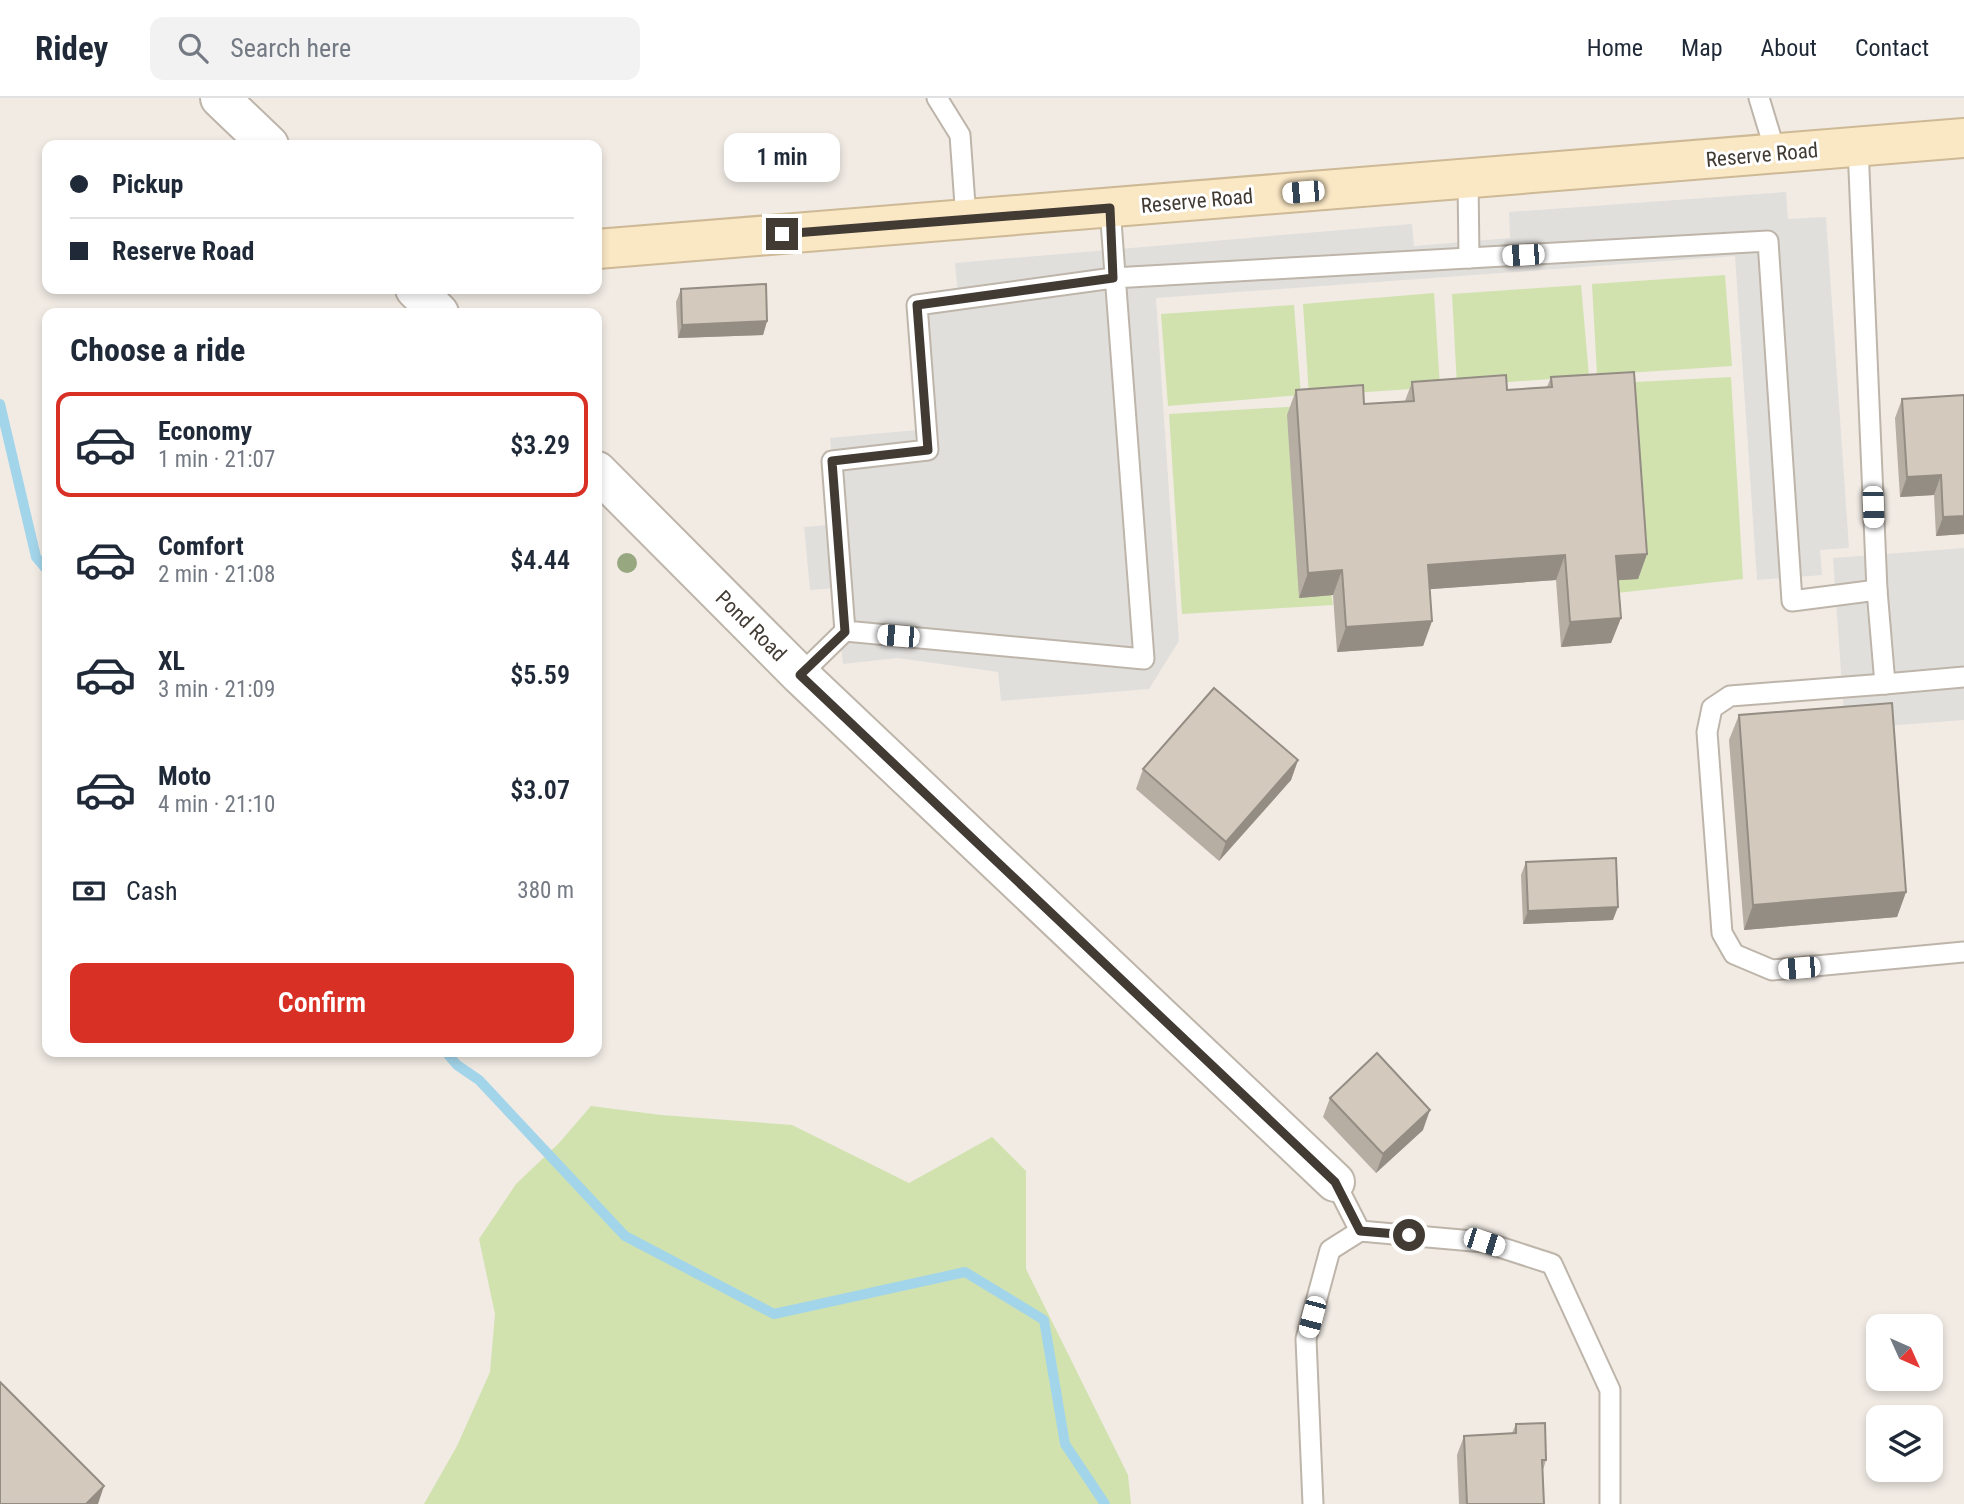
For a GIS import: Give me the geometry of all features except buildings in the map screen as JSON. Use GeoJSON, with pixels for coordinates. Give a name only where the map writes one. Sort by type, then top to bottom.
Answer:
{"type":"FeatureCollection","features":[{"type":"Feature","properties":{"kind":"street"},"geometry":{"type":"LineString","coordinates":[[220,98],[264,140]]}},
{"type":"Feature","properties":{"kind":"street","name":"Reserve Road"},"geometry":{"type":"LineString","coordinates":[[602,249],[1964,138]]}},
{"type":"Feature","properties":{"kind":"street"},"geometry":{"type":"LineString","coordinates":[[420,294],[434,308]]}},
{"type":"Feature","properties":{"kind":"street","name":"Pond Road"},"geometry":{"type":"LineString","coordinates":[[602,476],[800,675],[1335,1182]]}},
{"type":"Feature","properties":{"kind":"lane"},"geometry":{"type":"LineString","coordinates":[[937,98],[960,135],[966,219]]}},
{"type":"Feature","properties":{"kind":"lane"},"geometry":{"type":"LineString","coordinates":[[1759,98],[1776,154]]}},
{"type":"Feature","properties":{"kind":"lane"},"geometry":{"type":"LineString","coordinates":[[1858,147],[1877,590],[1885,684]]}},
{"type":"Feature","properties":{"kind":"lane"},"geometry":{"type":"LineString","coordinates":[[1468,179],[1469,258]]}},
{"type":"Feature","properties":{"kind":"lane"},"geometry":{"type":"LineString","coordinates":[[800,675],[845,632],[1144,659],[1113,278],[1110,208]]}},
{"type":"Feature","properties":{"kind":"lane"},"geometry":{"type":"LineString","coordinates":[[845,632],[832,461],[928,450],[917,305],[1113,278],[1768,241],[1792,601],[1877,590]]}},
{"type":"Feature","properties":{"kind":"lane"},"geometry":{"type":"LineString","coordinates":[[1964,677],[1730,696],[1712,708],[1707,732],[1722,933],[1734,954],[1772,970],[1964,952]]}},
{"type":"Feature","properties":{"kind":"lane"},"geometry":{"type":"LineString","coordinates":[[1335,1182],[1360,1231]]}},
{"type":"Feature","properties":{"kind":"lane"},"geometry":{"type":"LineString","coordinates":[[1313,1504],[1306,1339],[1330,1250],[1360,1231],[1484,1242],[1552,1264],[1610,1390],[1610,1504]]}},
{"type":"Feature","properties":{"kind":"green space"},"geometry":{"type":"Polygon","coordinates":[[[1725,275],[1732,366],[1597,375],[1592,284],[1725,275]]]}},
{"type":"Feature","properties":{"kind":"green space"},"geometry":{"type":"Polygon","coordinates":[[[1581,285],[1589,376],[1457,386],[1452,294],[1581,285]]]}},
{"type":"Feature","properties":{"kind":"green space"},"geometry":{"type":"Polygon","coordinates":[[[1434,293],[1440,387],[1309,396],[1303,304],[1434,293]]]}},
{"type":"Feature","properties":{"kind":"green space"},"geometry":{"type":"Polygon","coordinates":[[[1294,305],[1301,395],[1168,406],[1161,314],[1294,305]]]}},
{"type":"Feature","properties":{"kind":"green space"},"geometry":{"type":"Polygon","coordinates":[[[1731,377],[1743,579],[1608,594],[1598,384],[1731,377]]]}},
{"type":"Feature","properties":{"kind":"green space"},"geometry":{"type":"Polygon","coordinates":[[[1303,406],[1333,605],[1182,614],[1169,414],[1303,406]]]}},
{"type":"Feature","properties":{"kind":"green space"},"geometry":{"type":"Polygon","coordinates":[[[591,1106],[661,1115],[792,1125],[909,1183],[992,1137],[1026,1171],[1026,1269],[1128,1475],[1131,1504],[424,1504],[457,1446],[490,1372],[495,1314],[479,1239],[516,1184],[559,1143],[591,1106]]]}},
{"type":"Feature","properties":{"kind":"shaded area"},"geometry":{"type":"Polygon","coordinates":[[[1786,192],[1788,219],[1826,217],[1849,548],[1820,550],[1822,575],[1757,580],[1735,256],[1156,298],[1179,641],[1149,689],[1001,701],[998,672],[898,658],[843,664],[835,588],[810,590],[804,527],[838,524],[830,438],[927,429],[915,299],[958,294],[955,263],[1412,224],[1414,246],[1510,238],[1509,212],[1786,192]]]}},
{"type":"Feature","properties":{"kind":"shaded area"},"geometry":{"type":"Polygon","coordinates":[[[1964,548],[1964,720],[1845,729],[1833,558],[1964,548]]]}},
{"type":"Feature","properties":{"kind":"waterway"},"geometry":{"type":"LineString","coordinates":[[0,404],[36,557],[42,564]]}},
{"type":"Feature","properties":{"kind":"waterway"},"geometry":{"type":"LineString","coordinates":[[450,1057],[479,1080],[625,1236],[774,1314],[965,1272],[1044,1320],[1065,1444],[1105,1504]]}},
{"type":"Feature","properties":{"kind":"route"},"geometry":{"type":"LineString","coordinates":[[782,234],[1110,208],[1113,278],[917,305],[928,450],[832,461],[845,632],[800,675],[1335,1182],[1360,1231],[1409,1235]]}}]}
